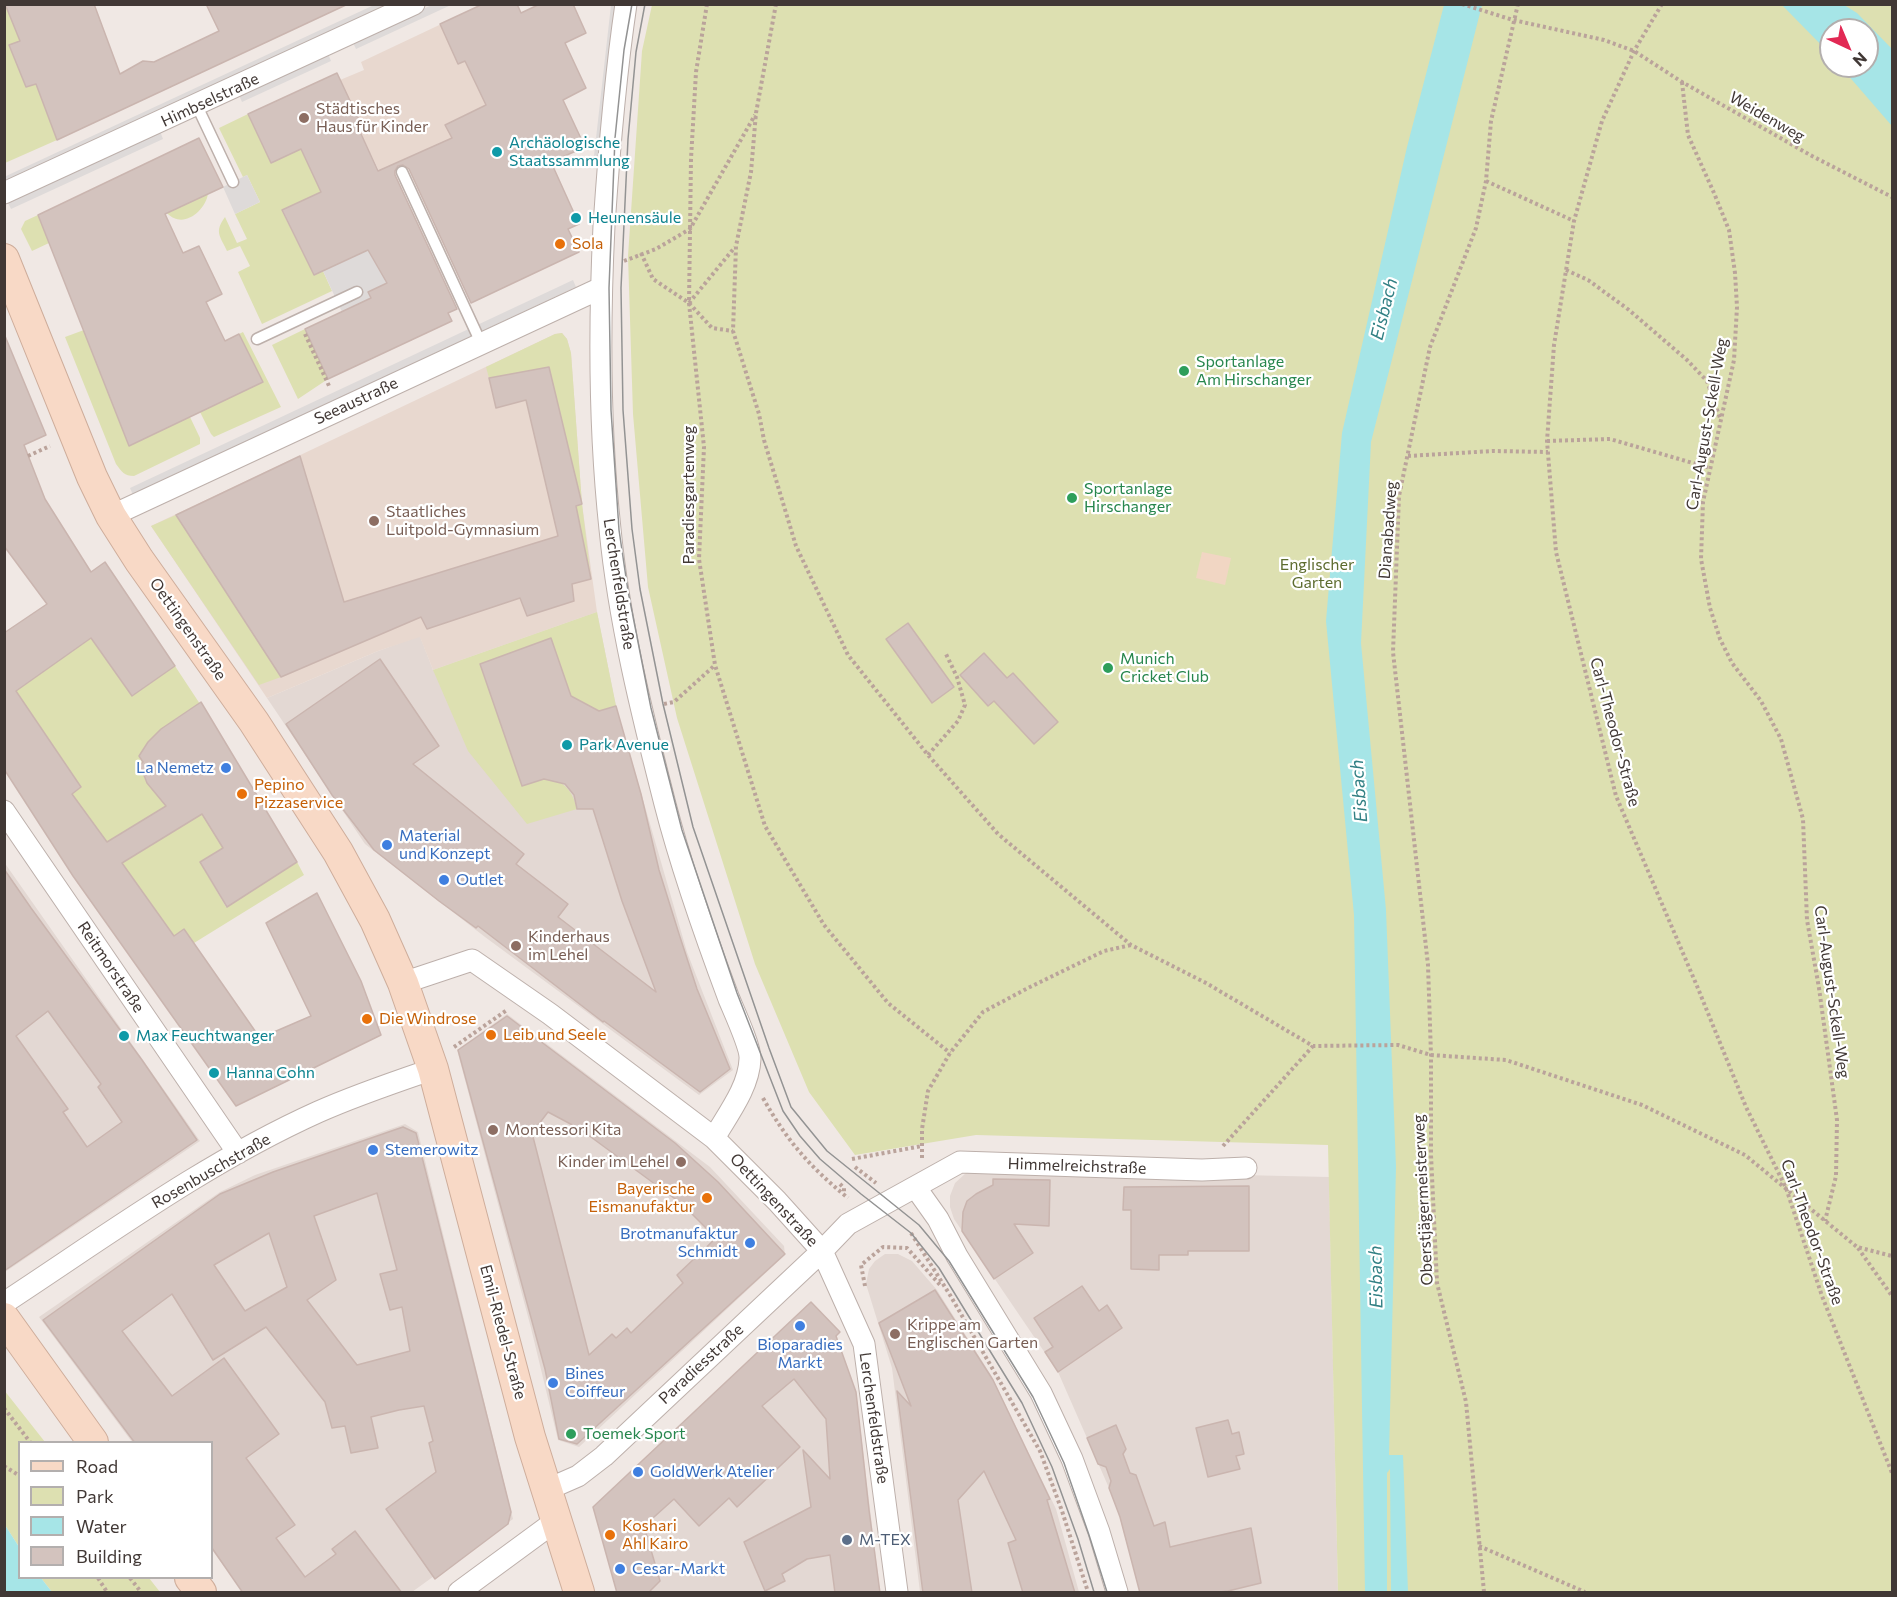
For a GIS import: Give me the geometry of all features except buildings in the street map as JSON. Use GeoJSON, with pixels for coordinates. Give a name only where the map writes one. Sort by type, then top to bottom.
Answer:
{"type":"FeatureCollection","features":[{"type":"Feature","properties":{"kind":"main road","name":"Oettingenstraße"},"geometry":{"type":"LineString","coordinates":[[4,259],[92,477],[111,516],[139,560],[254,722],[338,852],[375,920],[403,983],[432,1066]]}},
{"type":"Feature","properties":{"kind":"main road","name":"Emil-Riedel-Straße"},"geometry":{"type":"LineString","coordinates":[[432,1066],[530,1437],[579,1593]]}},
{"type":"Feature","properties":{"kind":"main road"},"geometry":{"type":"LineString","coordinates":[[4,1318],[92,1441]]}},
{"type":"Feature","properties":{"kind":"main road"},"geometry":{"type":"LineString","coordinates":[[191,1579],[201,1593]]}},
{"type":"Feature","properties":{"kind":"street","name":"Himbselstraße"},"geometry":{"type":"LineString","coordinates":[[4,193],[414,4]]}},
{"type":"Feature","properties":{"kind":"street","name":"Lerchenfeldstraße"},"geometry":{"type":"LineString","coordinates":[[626,4],[609,139],[601,288],[600,350],[606,481],[610,531],[630,654],[672,832],[751,1057],[743,1086],[714,1138]]}},
{"type":"Feature","properties":{"kind":"street","name":"Seeaustraße"},"geometry":{"type":"LineString","coordinates":[[111,516],[601,288]]}},
{"type":"Feature","properties":{"kind":"street","name":"Reitmorstraße"},"geometry":{"type":"LineString","coordinates":[[4,811],[237,1153]]}},
{"type":"Feature","properties":{"kind":"street","name":"Oettingenstraße"},"geometry":{"type":"LineString","coordinates":[[403,983],[472,960],[526,997],[714,1138],[777,1201],[822,1251],[848,1224],[915,1188]]}},
{"type":"Feature","properties":{"kind":"street","name":"Rosenbuschstraße"},"geometry":{"type":"LineString","coordinates":[[4,1303],[182,1186],[237,1153],[318,1112],[432,1066]]}},
{"type":"Feature","properties":{"kind":"street","name":"Himmelreichstraße"},"geometry":{"type":"LineString","coordinates":[[915,1188],[960,1162],[1202,1170],[1246,1168]]}},
{"type":"Feature","properties":{"kind":"street"},"geometry":{"type":"LineString","coordinates":[[915,1188],[938,1219],[957,1256],[1041,1393],[1072,1459],[1099,1532],[1117,1593]]}},
{"type":"Feature","properties":{"kind":"street","name":"Lerchenfeldstraße"},"geometry":{"type":"LineString","coordinates":[[822,1251],[864,1344],[897,1593]]}},
{"type":"Feature","properties":{"kind":"street","name":"Paradiesstraße"},"geometry":{"type":"LineString","coordinates":[[546,1490],[578,1476],[597,1462],[822,1251]]}},
{"type":"Feature","properties":{"kind":"street"},"geometry":{"type":"LineString","coordinates":[[459,1593],[557,1520]]}},
{"type":"Feature","properties":{"kind":"lane"},"geometry":{"type":"LineString","coordinates":[[197,106],[233,182]]}},
{"type":"Feature","properties":{"kind":"lane"},"geometry":{"type":"LineString","coordinates":[[402,172],[481,344]]}},
{"type":"Feature","properties":{"kind":"lane"},"geometry":{"type":"LineString","coordinates":[[257,339],[357,292]]}},
{"type":"Feature","properties":{"kind":"path","name":"Paradiesgartenweg"},"geometry":{"type":"LineString","coordinates":[[707,4],[696,72],[691,159],[689,303],[704,447],[699,559],[715,665],[765,826],[824,925],[888,1004],[950,1053]]}},
{"type":"Feature","properties":{"kind":"path"},"geometry":{"type":"LineString","coordinates":[[776,4],[756,112],[751,172],[736,246],[733,331],[796,546],[848,655],[928,755],[998,834],[1131,945],[1206,983],[1313,1046],[1398,1045],[1431,1055],[1506,1060],[1642,1105],[1745,1155],[1857,1247],[1893,1296]]}},
{"type":"Feature","properties":{"kind":"path","name":"Weidenweg"},"geometry":{"type":"LineString","coordinates":[[1462,4],[1513,20],[1604,40],[1634,51],[1682,82],[1812,156],[1893,197]]}},
{"type":"Feature","properties":{"kind":"path","name":"Dianabadweg"},"geometry":{"type":"LineString","coordinates":[[1431,1055],[1428,965],[1393,652],[1400,496],[1430,347],[1476,228],[1486,181],[1491,121],[1518,4]]}},
{"type":"Feature","properties":{"kind":"path","name":"Carl-Theodor-Straße"},"geometry":{"type":"LineString","coordinates":[[1662,4],[1634,51],[1602,121],[1574,221],[1554,345],[1547,441],[1557,552],[1616,796],[1746,1107],[1786,1188],[1822,1296],[1893,1473]]}},
{"type":"Feature","properties":{"kind":"path","name":"Carl-August-Sckell-Weg"},"geometry":{"type":"LineString","coordinates":[[1682,82],[1688,135],[1728,230],[1735,273],[1737,307],[1734,360],[1703,502],[1701,559],[1710,608],[1720,639],[1728,655],[1761,701],[1781,739],[1803,819],[1807,920],[1837,1119],[1836,1176],[1826,1221]]}},
{"type":"Feature","properties":{"kind":"path"},"geometry":{"type":"LineString","coordinates":[[631,259],[641,253],[656,249],[690,229],[756,112]]}},
{"type":"Feature","properties":{"kind":"path"},"geometry":{"type":"LineString","coordinates":[[1486,181],[1574,221]]}},
{"type":"Feature","properties":{"kind":"path"},"geometry":{"type":"LineString","coordinates":[[689,303],[736,246]]}},
{"type":"Feature","properties":{"kind":"path"},"geometry":{"type":"LineString","coordinates":[[641,253],[652,279],[689,303],[712,328],[733,331]]}},
{"type":"Feature","properties":{"kind":"path"},"geometry":{"type":"LineString","coordinates":[[1566,270],[1588,280],[1629,310],[1687,360],[1707,381],[1721,419]]}},
{"type":"Feature","properties":{"kind":"path"},"geometry":{"type":"LineString","coordinates":[[298,320],[330,388]]}},
{"type":"Feature","properties":{"kind":"path"},"geometry":{"type":"LineString","coordinates":[[1547,441],[1610,439],[1710,468]]}},
{"type":"Feature","properties":{"kind":"path"},"geometry":{"type":"LineString","coordinates":[[28,456],[54,444]]}},
{"type":"Feature","properties":{"kind":"path"},"geometry":{"type":"LineString","coordinates":[[1408,456],[1493,451],[1548,452]]}},
{"type":"Feature","properties":{"kind":"path"},"geometry":{"type":"LineString","coordinates":[[928,755],[958,721],[965,705],[957,677],[946,654]]}},
{"type":"Feature","properties":{"kind":"path"},"geometry":{"type":"LineString","coordinates":[[674,702],[715,665]]}},
{"type":"Feature","properties":{"kind":"path"},"geometry":{"type":"LineString","coordinates":[[922,1129],[928,1091],[950,1053],[983,1012],[1028,987],[1104,951],[1131,945]]}},
{"type":"Feature","properties":{"kind":"path"},"geometry":{"type":"LineString","coordinates":[[432,1066],[526,997]]}},
{"type":"Feature","properties":{"kind":"path"},"geometry":{"type":"LineString","coordinates":[[1202,1170],[1313,1046]]}},
{"type":"Feature","properties":{"kind":"path","name":"Oberstjägermeisterweg"},"geometry":{"type":"LineString","coordinates":[[1431,1055],[1431,1155],[1437,1283],[1466,1402],[1484,1593]]}},
{"type":"Feature","properties":{"kind":"path"},"geometry":{"type":"LineString","coordinates":[[852,1159],[922,1146]]}},
{"type":"Feature","properties":{"kind":"path"},"geometry":{"type":"LineString","coordinates":[[913,1161],[923,1156]]}},
{"type":"Feature","properties":{"kind":"path"},"geometry":{"type":"LineString","coordinates":[[855,1167],[876,1183],[885,1178]]}},
{"type":"Feature","properties":{"kind":"path"},"geometry":{"type":"LineString","coordinates":[[840,1184],[844,1188],[844,1195]]}},
{"type":"Feature","properties":{"kind":"path"},"geometry":{"type":"LineString","coordinates":[[911,1233],[950,1295],[1040,1451],[1088,1593]]}},
{"type":"Feature","properties":{"kind":"path"},"geometry":{"type":"LineString","coordinates":[[867,1294],[861,1265],[883,1247],[908,1248],[950,1295]]}},
{"type":"Feature","properties":{"kind":"path"},"geometry":{"type":"LineString","coordinates":[[1857,1247],[1893,1256]]}},
{"type":"Feature","properties":{"kind":"path"},"geometry":{"type":"LineString","coordinates":[[4,1408],[29,1441]]}},
{"type":"Feature","properties":{"kind":"path"},"geometry":{"type":"LineString","coordinates":[[4,1466],[18,1475]]}},
{"type":"Feature","properties":{"kind":"path"},"geometry":{"type":"LineString","coordinates":[[1478,1546],[1585,1593]]}},
{"type":"Feature","properties":{"kind":"path"},"geometry":{"type":"LineString","coordinates":[[99,1579],[107,1593]]}},
{"type":"Feature","properties":{"kind":"path"},"geometry":{"type":"LineString","coordinates":[[130,1579],[141,1593]]}},
{"type":"Feature","properties":{"kind":"shaded area"},"geometry":{"type":"Polygon","coordinates":[[[374,5],[392,5],[5,186],[4,177],[374,5]]]}},
{"type":"Feature","properties":{"kind":"shaded area"},"geometry":{"type":"Polygon","coordinates":[[[432,5],[451,5],[356,49],[352,41],[432,5]]]}},
{"type":"Feature","properties":{"kind":"shaded area"},"geometry":{"type":"Polygon","coordinates":[[[611,5],[618,5],[601,156],[594,156],[611,5]]]}},
{"type":"Feature","properties":{"kind":"shaded area"},"geometry":{"type":"Polygon","coordinates":[[[471,10],[486,105],[446,124],[452,138],[379,171],[356,123],[359,122],[340,80],[364,70],[361,62],[471,10]]]}},
{"type":"Feature","properties":{"kind":"shaded area"},"geometry":{"type":"Polygon","coordinates":[[[327,51],[331,61],[242,102],[238,93],[327,51]]]}},
{"type":"Feature","properties":{"kind":"shaded area"},"geometry":{"type":"Polygon","coordinates":[[[160,131],[163,139],[11,209],[7,201],[160,131]]]}},
{"type":"Feature","properties":{"kind":"shaded area"},"geometry":{"type":"Polygon","coordinates":[[[247,175],[260,202],[235,214],[223,187],[247,175]]]}},
{"type":"Feature","properties":{"kind":"shaded area"},"geometry":{"type":"Polygon","coordinates":[[[368,250],[387,283],[369,292],[371,298],[342,312],[323,271],[368,250]]]}},
{"type":"Feature","properties":{"kind":"shaded area"},"geometry":{"type":"Polygon","coordinates":[[[573,280],[576,287],[133,495],[130,488],[573,280]]]}},
{"type":"Feature","properties":{"kind":"shaded area","name":"Staatliches Luitpold-Gymnasium"},"geometry":{"type":"Polygon","coordinates":[[[562,333],[567,339],[571,353],[582,504],[597,612],[433,670],[420,637],[378,651],[267,698],[151,526],[555,334],[562,333]]]}},
{"type":"Feature","properties":{"kind":"shaded area"},"geometry":{"type":"Polygon","coordinates":[[[597,612],[616,706],[687,952],[733,1070],[699,1095],[485,937],[365,844],[267,698],[378,651],[420,636],[433,670],[597,612]]]}},
{"type":"Feature","properties":{"kind":"shaded area"},"geometry":{"type":"Polygon","coordinates":[[[4,862],[200,1141],[5,1272],[4,1271],[4,862]]]}},
{"type":"Feature","properties":{"kind":"shaded area"},"geometry":{"type":"Polygon","coordinates":[[[507,1014],[710,1167],[784,1246],[785,1255],[579,1447],[558,1440],[531,1328],[457,1050],[507,1014]]]}},
{"type":"Feature","properties":{"kind":"shaded area"},"geometry":{"type":"Polygon","coordinates":[[[405,1124],[418,1132],[513,1519],[412,1592],[243,1592],[213,1551],[213,1441],[131,1441],[39,1317],[220,1192],[255,1175],[405,1124]]]}},
{"type":"Feature","properties":{"kind":"shaded area"},"geometry":{"type":"Polygon","coordinates":[[[977,1169],[1329,1177],[1338,1592],[1140,1592],[1119,1515],[1109,1488],[1058,1372],[954,1219],[950,1207],[950,1196],[955,1183],[966,1173],[977,1169]]]}},
{"type":"Feature","properties":{"kind":"shaded area"},"geometry":{"type":"Polygon","coordinates":[[[885,1254],[898,1254],[912,1261],[937,1290],[991,1375],[1056,1509],[1079,1592],[920,1592],[892,1368],[866,1284],[869,1269],[885,1254]]]}},
{"type":"Feature","properties":{"kind":"shaded area"},"geometry":{"type":"Polygon","coordinates":[[[811,1302],[840,1332],[836,1336],[856,1392],[880,1592],[617,1592],[593,1507],[811,1302]]]}},
{"type":"Feature","properties":{"kind":"green space"},"geometry":{"type":"Polygon","coordinates":[[[5,4],[20,41],[9,45],[26,87],[36,84],[57,140],[5,163],[5,4]]]}},
{"type":"Feature","properties":{"kind":"green space","name":"Englischer Garten"},"geometry":{"type":"Polygon","coordinates":[[[652,5],[1892,5],[1892,1592],[1338,1592],[1328,1145],[976,1135],[855,1155],[809,1092],[755,964],[677,718],[648,587],[633,414],[628,256],[642,51],[652,5]]]}},
{"type":"Feature","properties":{"kind":"green space"},"geometry":{"type":"Polygon","coordinates":[[[248,114],[271,163],[301,149],[305,158],[361,174],[282,211],[314,275],[323,271],[332,291],[262,324],[238,272],[250,266],[240,246],[227,251],[220,238],[219,230],[225,217],[237,243],[247,239],[235,214],[260,202],[247,175],[243,177],[219,128],[248,114]]]}},
{"type":"Feature","properties":{"kind":"green space"},"geometry":{"type":"Polygon","coordinates":[[[208,194],[203,207],[186,219],[173,218],[167,213],[208,194]]]}},
{"type":"Feature","properties":{"kind":"green space"},"geometry":{"type":"Polygon","coordinates":[[[38,215],[49,243],[32,251],[21,229],[25,221],[38,215]]]}},
{"type":"Feature","properties":{"kind":"green space"},"geometry":{"type":"Polygon","coordinates":[[[305,329],[328,379],[298,399],[272,345],[305,329]]]}},
{"type":"Feature","properties":{"kind":"green space"},"geometry":{"type":"Polygon","coordinates":[[[84,330],[129,445],[190,417],[200,438],[200,444],[134,476],[125,474],[116,464],[65,337],[84,330]]]}},
{"type":"Feature","properties":{"kind":"green space"},"geometry":{"type":"Polygon","coordinates":[[[243,332],[281,407],[214,437],[200,412],[263,382],[239,334],[243,332]]]}},
{"type":"Feature","properties":{"kind":"green space"},"geometry":{"type":"Polygon","coordinates":[[[562,333],[567,339],[571,353],[582,503],[549,367],[489,378],[486,367],[555,334],[562,333]]]}},
{"type":"Feature","properties":{"kind":"green space"},"geometry":{"type":"Polygon","coordinates":[[[582,504],[591,579],[576,506],[582,504]]]}},
{"type":"Feature","properties":{"kind":"green space"},"geometry":{"type":"Polygon","coordinates":[[[176,515],[281,677],[259,685],[151,526],[176,515]]]}},
{"type":"Feature","properties":{"kind":"green space"},"geometry":{"type":"Polygon","coordinates":[[[597,612],[616,706],[599,711],[480,664],[522,786],[542,779],[557,781],[570,792],[577,809],[527,824],[468,751],[433,670],[597,612]]]}},
{"type":"Feature","properties":{"kind":"green space"},"geometry":{"type":"Polygon","coordinates":[[[91,638],[132,696],[175,666],[200,704],[159,732],[140,758],[142,763],[138,767],[147,783],[159,797],[187,790],[233,842],[200,862],[226,907],[297,862],[304,875],[194,943],[174,936],[72,794],[81,787],[16,691],[91,638]]]}},
{"type":"Feature","properties":{"kind":"green space"},"geometry":{"type":"Polygon","coordinates":[[[4,1390],[44,1441],[18,1441],[18,1545],[5,1525],[4,1390]]]}},
{"type":"Feature","properties":{"kind":"green space"},"geometry":{"type":"Polygon","coordinates":[[[42,1579],[150,1579],[160,1592],[52,1592],[42,1579]]]}},
{"type":"Feature","properties":{"kind":"sand"},"geometry":{"type":"Polygon","coordinates":[[[1202,552],[1231,558],[1225,585],[1196,578],[1202,552]]]}},
{"type":"Feature","properties":{"kind":"water","name":"Eisbach"},"geometry":{"type":"Polygon","coordinates":[[[1444,5],[1482,5],[1371,442],[1361,643],[1386,910],[1396,1167],[1389,1455],[1403,1455],[1408,1592],[1391,1592],[1390,1469],[1387,1473],[1387,1592],[1365,1592],[1354,915],[1326,621],[1342,433],[1407,147],[1444,5]]]}},
{"type":"Feature","properties":{"kind":"water"},"geometry":{"type":"Polygon","coordinates":[[[1782,5],[1844,5],[1862,18],[1819,18],[1819,43],[1782,5]]]}},
{"type":"Feature","properties":{"kind":"water"},"geometry":{"type":"Polygon","coordinates":[[[1879,36],[1892,49],[1892,126],[1850,78],[1879,78],[1879,36]]]}},
{"type":"Feature","properties":{"kind":"water"},"geometry":{"type":"Polygon","coordinates":[[[5,1525],[18,1545],[18,1579],[42,1579],[52,1592],[5,1592],[5,1525]]]}},
{"type":"Feature","properties":{"kind":"tram line"},"geometry":{"type":"LineString","coordinates":[[632,4],[624,50],[615,138],[609,288],[611,410],[619,530],[628,591],[651,708],[682,830],[737,993],[783,1111],[820,1159],[911,1233],[939,1268],[1022,1403],[1052,1467],[1094,1592]]}},
{"type":"Feature","properties":{"kind":"tram line"},"geometry":{"type":"LineString","coordinates":[[645,4],[636,52],[628,139],[621,288],[623,410],[632,529],[640,589],[663,704],[693,827],[791,1107],[827,1151],[919,1225],[949,1261],[1033,1397],[1064,1463],[1107,1592]]}},
{"type":"Feature","properties":{"kind":"place","name":"Städtisches Haus für Kinder"},"geometry":{"type":"Point","coordinates":[304,118]}},
{"type":"Feature","properties":{"kind":"place","name":"Archäologische Staatssammlung"},"geometry":{"type":"Point","coordinates":[497,152]}},
{"type":"Feature","properties":{"kind":"place","name":"Heunensäule"},"geometry":{"type":"Point","coordinates":[576,218]}},
{"type":"Feature","properties":{"kind":"place","name":"Sola"},"geometry":{"type":"Point","coordinates":[560,244]}},
{"type":"Feature","properties":{"kind":"place","name":"Sportanlage Am Hirschanger"},"geometry":{"type":"Point","coordinates":[1184,371]}},
{"type":"Feature","properties":{"kind":"place","name":"Sportanlage Hirschanger"},"geometry":{"type":"Point","coordinates":[1072,498]}},
{"type":"Feature","properties":{"kind":"place","name":"Staatliches Luitpold-Gymnasium"},"geometry":{"type":"Point","coordinates":[374,521]}},
{"type":"Feature","properties":{"kind":"place","name":"Munich Cricket Club"},"geometry":{"type":"Point","coordinates":[1108,668]}},
{"type":"Feature","properties":{"kind":"place","name":"Park Avenue"},"geometry":{"type":"Point","coordinates":[567,745]}},
{"type":"Feature","properties":{"kind":"place","name":"La Nemetz"},"geometry":{"type":"Point","coordinates":[226,768]}},
{"type":"Feature","properties":{"kind":"place","name":"Pepino Pizzaservice"},"geometry":{"type":"Point","coordinates":[242,794]}},
{"type":"Feature","properties":{"kind":"place","name":"Material und Konzept"},"geometry":{"type":"Point","coordinates":[387,845]}},
{"type":"Feature","properties":{"kind":"place","name":"Outlet"},"geometry":{"type":"Point","coordinates":[444,880]}},
{"type":"Feature","properties":{"kind":"place","name":"Kinderhaus im Lehel"},"geometry":{"type":"Point","coordinates":[516,946]}},
{"type":"Feature","properties":{"kind":"place","name":"Die Windrose"},"geometry":{"type":"Point","coordinates":[367,1019]}},
{"type":"Feature","properties":{"kind":"place","name":"Leib und Seele"},"geometry":{"type":"Point","coordinates":[491,1035]}},
{"type":"Feature","properties":{"kind":"place","name":"Max Feuchtwanger"},"geometry":{"type":"Point","coordinates":[124,1036]}},
{"type":"Feature","properties":{"kind":"place","name":"Hanna Cohn"},"geometry":{"type":"Point","coordinates":[214,1073]}},
{"type":"Feature","properties":{"kind":"place","name":"Montessori Kita"},"geometry":{"type":"Point","coordinates":[493,1130]}},
{"type":"Feature","properties":{"kind":"place","name":"Stemerowitz"},"geometry":{"type":"Point","coordinates":[373,1150]}},
{"type":"Feature","properties":{"kind":"place","name":"Kinder im Lehel"},"geometry":{"type":"Point","coordinates":[681,1162]}},
{"type":"Feature","properties":{"kind":"place","name":"Bayerische Eismanufaktur"},"geometry":{"type":"Point","coordinates":[707,1198]}},
{"type":"Feature","properties":{"kind":"place","name":"Brotmanufaktur Schmidt"},"geometry":{"type":"Point","coordinates":[750,1243]}},
{"type":"Feature","properties":{"kind":"place","name":"Bioparadies Markt"},"geometry":{"type":"Point","coordinates":[800,1326]}},
{"type":"Feature","properties":{"kind":"place","name":"Krippe am Englischen Garten"},"geometry":{"type":"Point","coordinates":[895,1334]}},
{"type":"Feature","properties":{"kind":"place","name":"Bines Coiffeur"},"geometry":{"type":"Point","coordinates":[553,1383]}},
{"type":"Feature","properties":{"kind":"place","name":"Toemek Sport"},"geometry":{"type":"Point","coordinates":[571,1434]}},
{"type":"Feature","properties":{"kind":"place","name":"GoldWerk Atelier"},"geometry":{"type":"Point","coordinates":[638,1472]}},
{"type":"Feature","properties":{"kind":"place","name":"Koshari Ahl Kairo"},"geometry":{"type":"Point","coordinates":[610,1535]}},
{"type":"Feature","properties":{"kind":"place","name":"M-TEX"},"geometry":{"type":"Point","coordinates":[847,1540]}},
{"type":"Feature","properties":{"kind":"place","name":"Cesar-Markt"},"geometry":{"type":"Point","coordinates":[620,1569]}}]}
